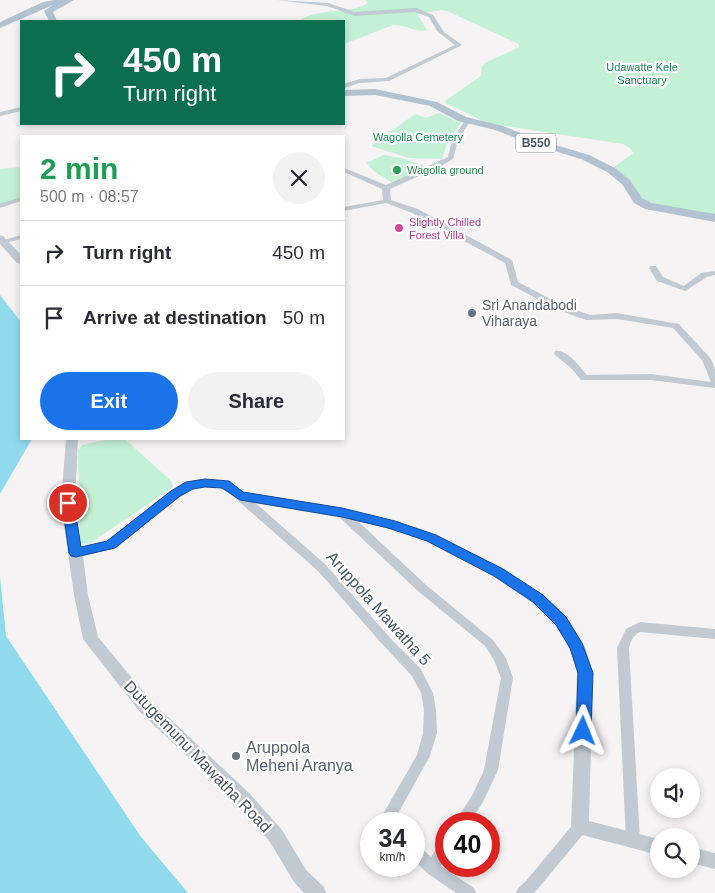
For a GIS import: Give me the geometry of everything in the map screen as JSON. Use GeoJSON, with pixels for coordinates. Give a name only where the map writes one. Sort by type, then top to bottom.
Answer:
{"type":"FeatureCollection","features":[{"type":"Feature","properties":{"kind":"main road"},"geometry":{"type":"LineString","coordinates":[[52,20],[48,12],[49,10],[71,0]]}},
{"type":"Feature","properties":{"kind":"main road"},"geometry":{"type":"LineString","coordinates":[[0,25],[46,4],[71,0]]}},
{"type":"Feature","properties":{"kind":"main road","name":"B550"},"geometry":{"type":"LineString","coordinates":[[345,93],[375,92],[425,102],[457,117],[499,128],[535,142],[585,156],[611,170],[626,182],[638,200],[649,206],[715,218]]}},
{"type":"Feature","properties":{"kind":"street"},"geometry":{"type":"LineString","coordinates":[[280,0],[328,5],[354,14],[420,10],[431,16],[434,25],[442,35],[459,45],[387,80],[360,81],[345,86]]}},
{"type":"Feature","properties":{"kind":"street"},"geometry":{"type":"LineString","coordinates":[[0,114],[20,109]]}},
{"type":"Feature","properties":{"kind":"street"},"geometry":{"type":"LineString","coordinates":[[345,170],[386,188],[439,166],[451,158],[455,140],[468,120]]}},
{"type":"Feature","properties":{"kind":"street"},"geometry":{"type":"LineString","coordinates":[[386,188],[387,201]]}},
{"type":"Feature","properties":{"kind":"street"},"geometry":{"type":"LineString","coordinates":[[0,206],[20,199]]}},
{"type":"Feature","properties":{"kind":"street"},"geometry":{"type":"LineString","coordinates":[[345,209],[387,201],[416,210],[510,262],[514,283],[561,308],[589,318],[617,316],[676,326],[706,359],[715,383],[651,377],[584,378],[576,367],[558,352]]}},
{"type":"Feature","properties":{"kind":"street"},"geometry":{"type":"LineString","coordinates":[[2,240],[20,237]]}},
{"type":"Feature","properties":{"kind":"street"},"geometry":{"type":"LineString","coordinates":[[2,240],[20,260]]}},
{"type":"Feature","properties":{"kind":"street"},"geometry":{"type":"LineString","coordinates":[[653,268],[660,279],[685,289],[704,275],[715,273]]}},
{"type":"Feature","properties":{"kind":"street","name":"Dutugemunu Mawatha Road"},"geometry":{"type":"LineString","coordinates":[[72,440],[68,503],[81,595],[91,640],[146,707],[243,798],[276,836],[300,876],[317,893]]}},
{"type":"Feature","properties":{"kind":"street"},"geometry":{"type":"LineString","coordinates":[[76,553],[111,545],[175,494],[190,485],[205,483],[224,484],[240,496],[342,513],[390,524],[431,538],[498,572],[538,599],[561,621],[577,647],[586,673],[580,827],[523,893]]}},
{"type":"Feature","properties":{"kind":"street","name":"Aruppola Mawatha 5"},"geometry":{"type":"LineString","coordinates":[[240,496],[322,568],[416,672],[427,693],[430,710],[428,741],[423,756],[391,812]]}},
{"type":"Feature","properties":{"kind":"street"},"geometry":{"type":"LineString","coordinates":[[342,513],[422,588],[489,643],[500,658],[507,678],[491,770],[478,798],[469,812]]}},
{"type":"Feature","properties":{"kind":"street"},"geometry":{"type":"LineString","coordinates":[[632,840],[623,648],[627,635],[631,630],[640,627],[715,634]]}},
{"type":"Feature","properties":{"kind":"street"},"geometry":{"type":"LineString","coordinates":[[580,827],[650,845]]}},
{"type":"Feature","properties":{"kind":"street"},"geometry":{"type":"LineString","coordinates":[[700,857],[715,861]]}},
{"type":"Feature","properties":{"kind":"street"},"geometry":{"type":"LineString","coordinates":[[425,861],[469,893]]}},
{"type":"Feature","properties":{"kind":"street"},"geometry":{"type":"LineString","coordinates":[[432,868],[435,863]]}},
{"type":"Feature","properties":{"kind":"green space","name":"Udawatte Kele Sanctuary"},"geometry":{"type":"Polygon","coordinates":[[[365,0],[715,0],[715,216],[658,205],[639,197],[632,183],[615,170],[614,167],[633,153],[631,149],[623,144],[491,124],[446,104],[445,101],[481,76],[482,66],[485,63],[519,47],[519,44],[441,10],[417,14],[427,30],[423,31],[393,25],[345,44],[345,20],[300,20],[316,14],[354,8],[368,3],[365,0]]]}},
{"type":"Feature","properties":{"kind":"green space","name":"Wagolla Cemetery"},"geometry":{"type":"Polygon","coordinates":[[[439,113],[461,123],[448,140],[442,159],[409,158],[371,146],[415,114],[426,118],[439,113]]]}},
{"type":"Feature","properties":{"kind":"green space","name":"Wagolla ground"},"geometry":{"type":"Polygon","coordinates":[[[384,155],[428,167],[391,182],[375,172],[366,163],[384,155]]]}},
{"type":"Feature","properties":{"kind":"green space"},"geometry":{"type":"Polygon","coordinates":[[[20,167],[20,197],[0,205],[0,169],[20,167]]]}},
{"type":"Feature","properties":{"kind":"green space"},"geometry":{"type":"Polygon","coordinates":[[[104,440],[126,440],[172,482],[173,487],[89,544],[80,543],[78,450],[82,445],[104,440]]]}},
{"type":"Feature","properties":{"kind":"water"},"geometry":{"type":"Polygon","coordinates":[[[0,295],[20,321],[20,440],[31,440],[0,494],[0,295]]]}},
{"type":"Feature","properties":{"kind":"water"},"geometry":{"type":"Polygon","coordinates":[[[0,577],[6,636],[141,837],[188,893],[0,893],[0,577]]]}},
{"type":"Feature","properties":{"kind":"place","name":"Wagolla ground"},"geometry":{"type":"Point","coordinates":[397,170]}},
{"type":"Feature","properties":{"kind":"place","name":"Slightly Chilled Forest Villa"},"geometry":{"type":"Point","coordinates":[399,228]}},
{"type":"Feature","properties":{"kind":"place","name":"Sri Anandabodi Viharaya"},"geometry":{"type":"Point","coordinates":[472,313]}},
{"type":"Feature","properties":{"kind":"place","name":"Aruppola Meheni Aranya"},"geometry":{"type":"Point","coordinates":[236,756]}},
{"type":"Feature","properties":{"kind":"route"},"geometry":{"type":"LineString","coordinates":[[68,503],[76,553],[111,545],[175,494],[190,485],[205,483],[224,484],[240,496],[342,513],[390,524],[431,538],[498,572],[538,599],[561,621],[577,647],[586,673],[583,731]]}}]}
